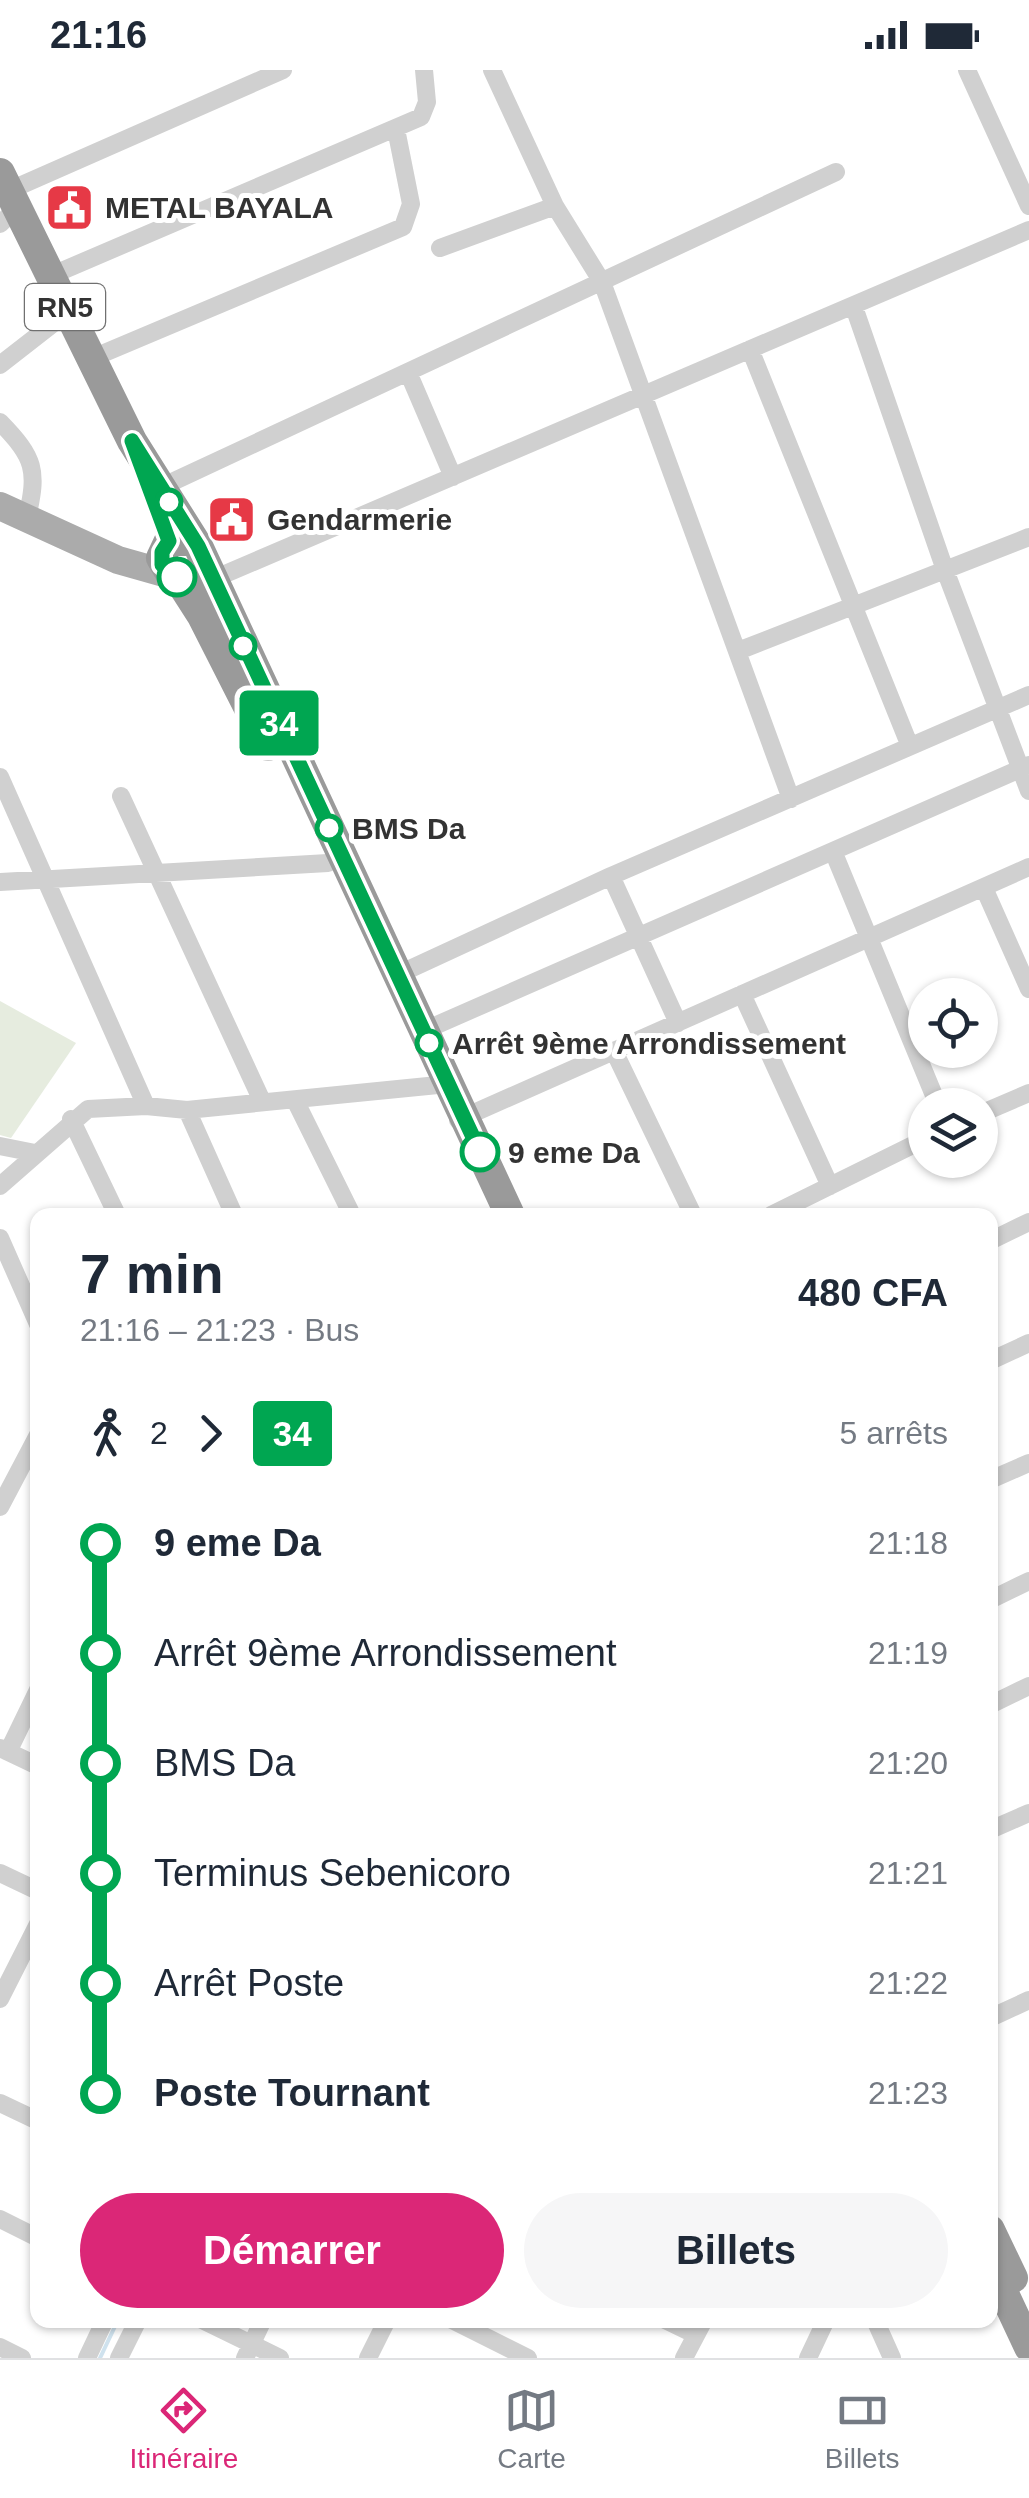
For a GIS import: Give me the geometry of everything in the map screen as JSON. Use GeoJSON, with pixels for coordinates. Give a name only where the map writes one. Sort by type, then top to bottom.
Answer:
{"type":"FeatureCollection","features":[{"type":"Feature","properties":{"kind":"highway","name":"RN5"},"geometry":{"type":"LineString","coordinates":[[6,199],[50,276],[156,490],[202,616],[457,1120],[506,1208]]}},
{"type":"Feature","properties":{"kind":"highway","name":"RN5"},"geometry":{"type":"LineString","coordinates":[[184,560],[397,975],[423,1031],[440,1084]]}},
{"type":"Feature","properties":{"kind":"highway","name":"RN5"},"geometry":{"type":"LineString","coordinates":[[457,1120],[491,1208]]}},
{"type":"Feature","properties":{"kind":"highway"},"geometry":{"type":"LineString","coordinates":[[998,2247],[1029,2312]]}},
{"type":"Feature","properties":{"kind":"highway"},"geometry":{"type":"LineString","coordinates":[[998,2281],[1029,2347]]}},
{"type":"Feature","properties":{"kind":"main road"},"geometry":{"type":"LineString","coordinates":[[0,506],[83,544],[184,560]]}},
{"type":"Feature","properties":{"kind":"street"},"geometry":{"type":"LineString","coordinates":[[6,199],[283,70]]}},
{"type":"Feature","properties":{"kind":"street"},"geometry":{"type":"LineString","coordinates":[[50,276],[289,170],[422,117],[427,102],[424,70]]}},
{"type":"Feature","properties":{"kind":"street"},"geometry":{"type":"LineString","coordinates":[[492,70],[555,206],[602,282],[790,799]]}},
{"type":"Feature","properties":{"kind":"street"},"geometry":{"type":"LineString","coordinates":[[968,70],[1029,206]]}},
{"type":"Feature","properties":{"kind":"street"},"geometry":{"type":"LineString","coordinates":[[90,358],[402,227],[410,204],[396,128]]}},
{"type":"Feature","properties":{"kind":"street"},"geometry":{"type":"LineString","coordinates":[[156,490],[836,172]]}},
{"type":"Feature","properties":{"kind":"street"},"geometry":{"type":"LineString","coordinates":[[440,248],[555,206]]}},
{"type":"Feature","properties":{"kind":"street"},"geometry":{"type":"LineString","coordinates":[[184,560],[453,476],[1029,230]]}},
{"type":"Feature","properties":{"kind":"street"},"geometry":{"type":"LineString","coordinates":[[854,307],[996,709],[1025,768],[1029,791]]}},
{"type":"Feature","properties":{"kind":"street"},"geometry":{"type":"LineString","coordinates":[[0,365],[68,312]]}},
{"type":"Feature","properties":{"kind":"street"},"geometry":{"type":"LineString","coordinates":[[750,349],[909,744]]}},
{"type":"Feature","properties":{"kind":"street"},"geometry":{"type":"LineString","coordinates":[[408,372],[453,476]]}},
{"type":"Feature","properties":{"kind":"street"},"geometry":{"type":"LineString","coordinates":[[0,422],[24,447],[36,481],[26,518]]}},
{"type":"Feature","properties":{"kind":"street"},"geometry":{"type":"LineString","coordinates":[[738,651],[1029,537]]}},
{"type":"Feature","properties":{"kind":"street"},"geometry":{"type":"LineString","coordinates":[[397,975],[611,876],[1029,694]]}},
{"type":"Feature","properties":{"kind":"street"},"geometry":{"type":"LineString","coordinates":[[423,1031],[1025,768]]}},
{"type":"Feature","properties":{"kind":"street"},"geometry":{"type":"LineString","coordinates":[[0,777],[146,1106]]}},
{"type":"Feature","properties":{"kind":"street"},"geometry":{"type":"LineString","coordinates":[[121,796],[160,873],[262,1101]]}},
{"type":"Feature","properties":{"kind":"street"},"geometry":{"type":"LineString","coordinates":[[833,852],[931,1088]]}},
{"type":"Feature","properties":{"kind":"street"},"geometry":{"type":"LineString","coordinates":[[0,882],[328,862]]}},
{"type":"Feature","properties":{"kind":"street"},"geometry":{"type":"LineString","coordinates":[[457,1120],[1029,867]]}},
{"type":"Feature","properties":{"kind":"street"},"geometry":{"type":"LineString","coordinates":[[611,876],[678,1023]]}},
{"type":"Feature","properties":{"kind":"street"},"geometry":{"type":"LineString","coordinates":[[984,888],[1029,990]]}},
{"type":"Feature","properties":{"kind":"street"},"geometry":{"type":"LineString","coordinates":[[742,994],[830,1186]]}},
{"type":"Feature","properties":{"kind":"street"},"geometry":{"type":"LineString","coordinates":[[614,1051],[690,1208]]}},
{"type":"Feature","properties":{"kind":"street"},"geometry":{"type":"LineString","coordinates":[[0,1186],[72,1119],[88,1109],[146,1106],[187,1110],[440,1084]]}},
{"type":"Feature","properties":{"kind":"street"},"geometry":{"type":"LineString","coordinates":[[998,1106],[1024,1095],[1029,1116]]}},
{"type":"Feature","properties":{"kind":"street"},"geometry":{"type":"LineString","coordinates":[[294,1100],[348,1208]]}},
{"type":"Feature","properties":{"kind":"street"},"geometry":{"type":"LineString","coordinates":[[187,1110],[231,1208]]}},
{"type":"Feature","properties":{"kind":"street"},"geometry":{"type":"LineString","coordinates":[[72,1119],[114,1208]]}},
{"type":"Feature","properties":{"kind":"street"},"geometry":{"type":"LineString","coordinates":[[0,1146],[35,1153]]}},
{"type":"Feature","properties":{"kind":"street"},"geometry":{"type":"LineString","coordinates":[[785,1208],[908,1147]]}},
{"type":"Feature","properties":{"kind":"street"},"geometry":{"type":"LineString","coordinates":[[998,1237],[1029,1222]]}},
{"type":"Feature","properties":{"kind":"street"},"geometry":{"type":"LineString","coordinates":[[0,1238],[30,1306]]}},
{"type":"Feature","properties":{"kind":"street"},"geometry":{"type":"LineString","coordinates":[[998,1358],[1029,1343]]}},
{"type":"Feature","properties":{"kind":"street"},"geometry":{"type":"LineString","coordinates":[[1,1500],[30,1450]]}},
{"type":"Feature","properties":{"kind":"street"},"geometry":{"type":"LineString","coordinates":[[998,1477],[1029,1463]]}},
{"type":"Feature","properties":{"kind":"street"},"geometry":{"type":"LineString","coordinates":[[998,1596],[1029,1581]]}},
{"type":"Feature","properties":{"kind":"street"},"geometry":{"type":"LineString","coordinates":[[998,1701],[1029,1686]]}},
{"type":"Feature","properties":{"kind":"street"},"geometry":{"type":"LineString","coordinates":[[30,1704],[4,1750],[30,1762]]}},
{"type":"Feature","properties":{"kind":"street"},"geometry":{"type":"LineString","coordinates":[[998,1827],[1029,1813]]}},
{"type":"Feature","properties":{"kind":"street"},"geometry":{"type":"LineString","coordinates":[[0,1872],[30,1887]]}},
{"type":"Feature","properties":{"kind":"street"},"geometry":{"type":"LineString","coordinates":[[0,1999],[30,1940]]}},
{"type":"Feature","properties":{"kind":"street"},"geometry":{"type":"LineString","coordinates":[[998,2014],[1029,2000]]}},
{"type":"Feature","properties":{"kind":"street"},"geometry":{"type":"LineString","coordinates":[[0,2103],[30,2118]]}},
{"type":"Feature","properties":{"kind":"street"},"geometry":{"type":"LineString","coordinates":[[0,2219],[30,2234]]}},
{"type":"Feature","properties":{"kind":"street"},"geometry":{"type":"LineString","coordinates":[[87,2358],[101,2328]]}},
{"type":"Feature","properties":{"kind":"street"},"geometry":{"type":"LineString","coordinates":[[120,2358],[134,2328]]}},
{"type":"Feature","properties":{"kind":"street"},"geometry":{"type":"LineString","coordinates":[[214,2328],[248,2351],[280,2358]]}},
{"type":"Feature","properties":{"kind":"street"},"geometry":{"type":"LineString","coordinates":[[248,2351],[259,2328]]}},
{"type":"Feature","properties":{"kind":"street"},"geometry":{"type":"LineString","coordinates":[[368,2358],[383,2328]]}},
{"type":"Feature","properties":{"kind":"street"},"geometry":{"type":"LineString","coordinates":[[468,2328],[528,2358]]}},
{"type":"Feature","properties":{"kind":"street"},"geometry":{"type":"LineString","coordinates":[[684,2358],[700,2328]]}},
{"type":"Feature","properties":{"kind":"street"},"geometry":{"type":"LineString","coordinates":[[808,2358],[822,2328]]}},
{"type":"Feature","properties":{"kind":"street"},"geometry":{"type":"LineString","coordinates":[[879,2328],[892,2358]]}},
{"type":"Feature","properties":{"kind":"street"},"geometry":{"type":"LineString","coordinates":[[0,2347],[22,2358]]}},
{"type":"Feature","properties":{"kind":"shaded area"},"geometry":{"type":"Polygon","coordinates":[[[0,1001],[76,1043],[11,1138],[0,1135],[0,1001]]]}},
{"type":"Feature","properties":{"kind":"waterway"},"geometry":{"type":"LineString","coordinates":[[100,2358],[114,2328]]}},
{"type":"Feature","properties":{"kind":"bus line","name":"34"},"geometry":{"type":"LineString","coordinates":[[177,577],[162,565],[162,552],[169,541],[132,441],[198,546],[200,560],[480,1152]]}},
{"type":"Feature","properties":{"kind":"place","name":"METAL BAYALA"},"geometry":{"type":"Point","coordinates":[70,207]}},
{"type":"Feature","properties":{"kind":"place","name":"Gendarmerie"},"geometry":{"type":"Point","coordinates":[232,519]}},
{"type":"Feature","properties":{"kind":"place","name":"BMS Da"},"geometry":{"type":"Point","coordinates":[329,828]}},
{"type":"Feature","properties":{"kind":"place","name":"Arrêt 9ème Arrondissement"},"geometry":{"type":"Point","coordinates":[429,1043]}},
{"type":"Feature","properties":{"kind":"place","name":"9 eme Da"},"geometry":{"type":"Point","coordinates":[480,1152]}}]}
